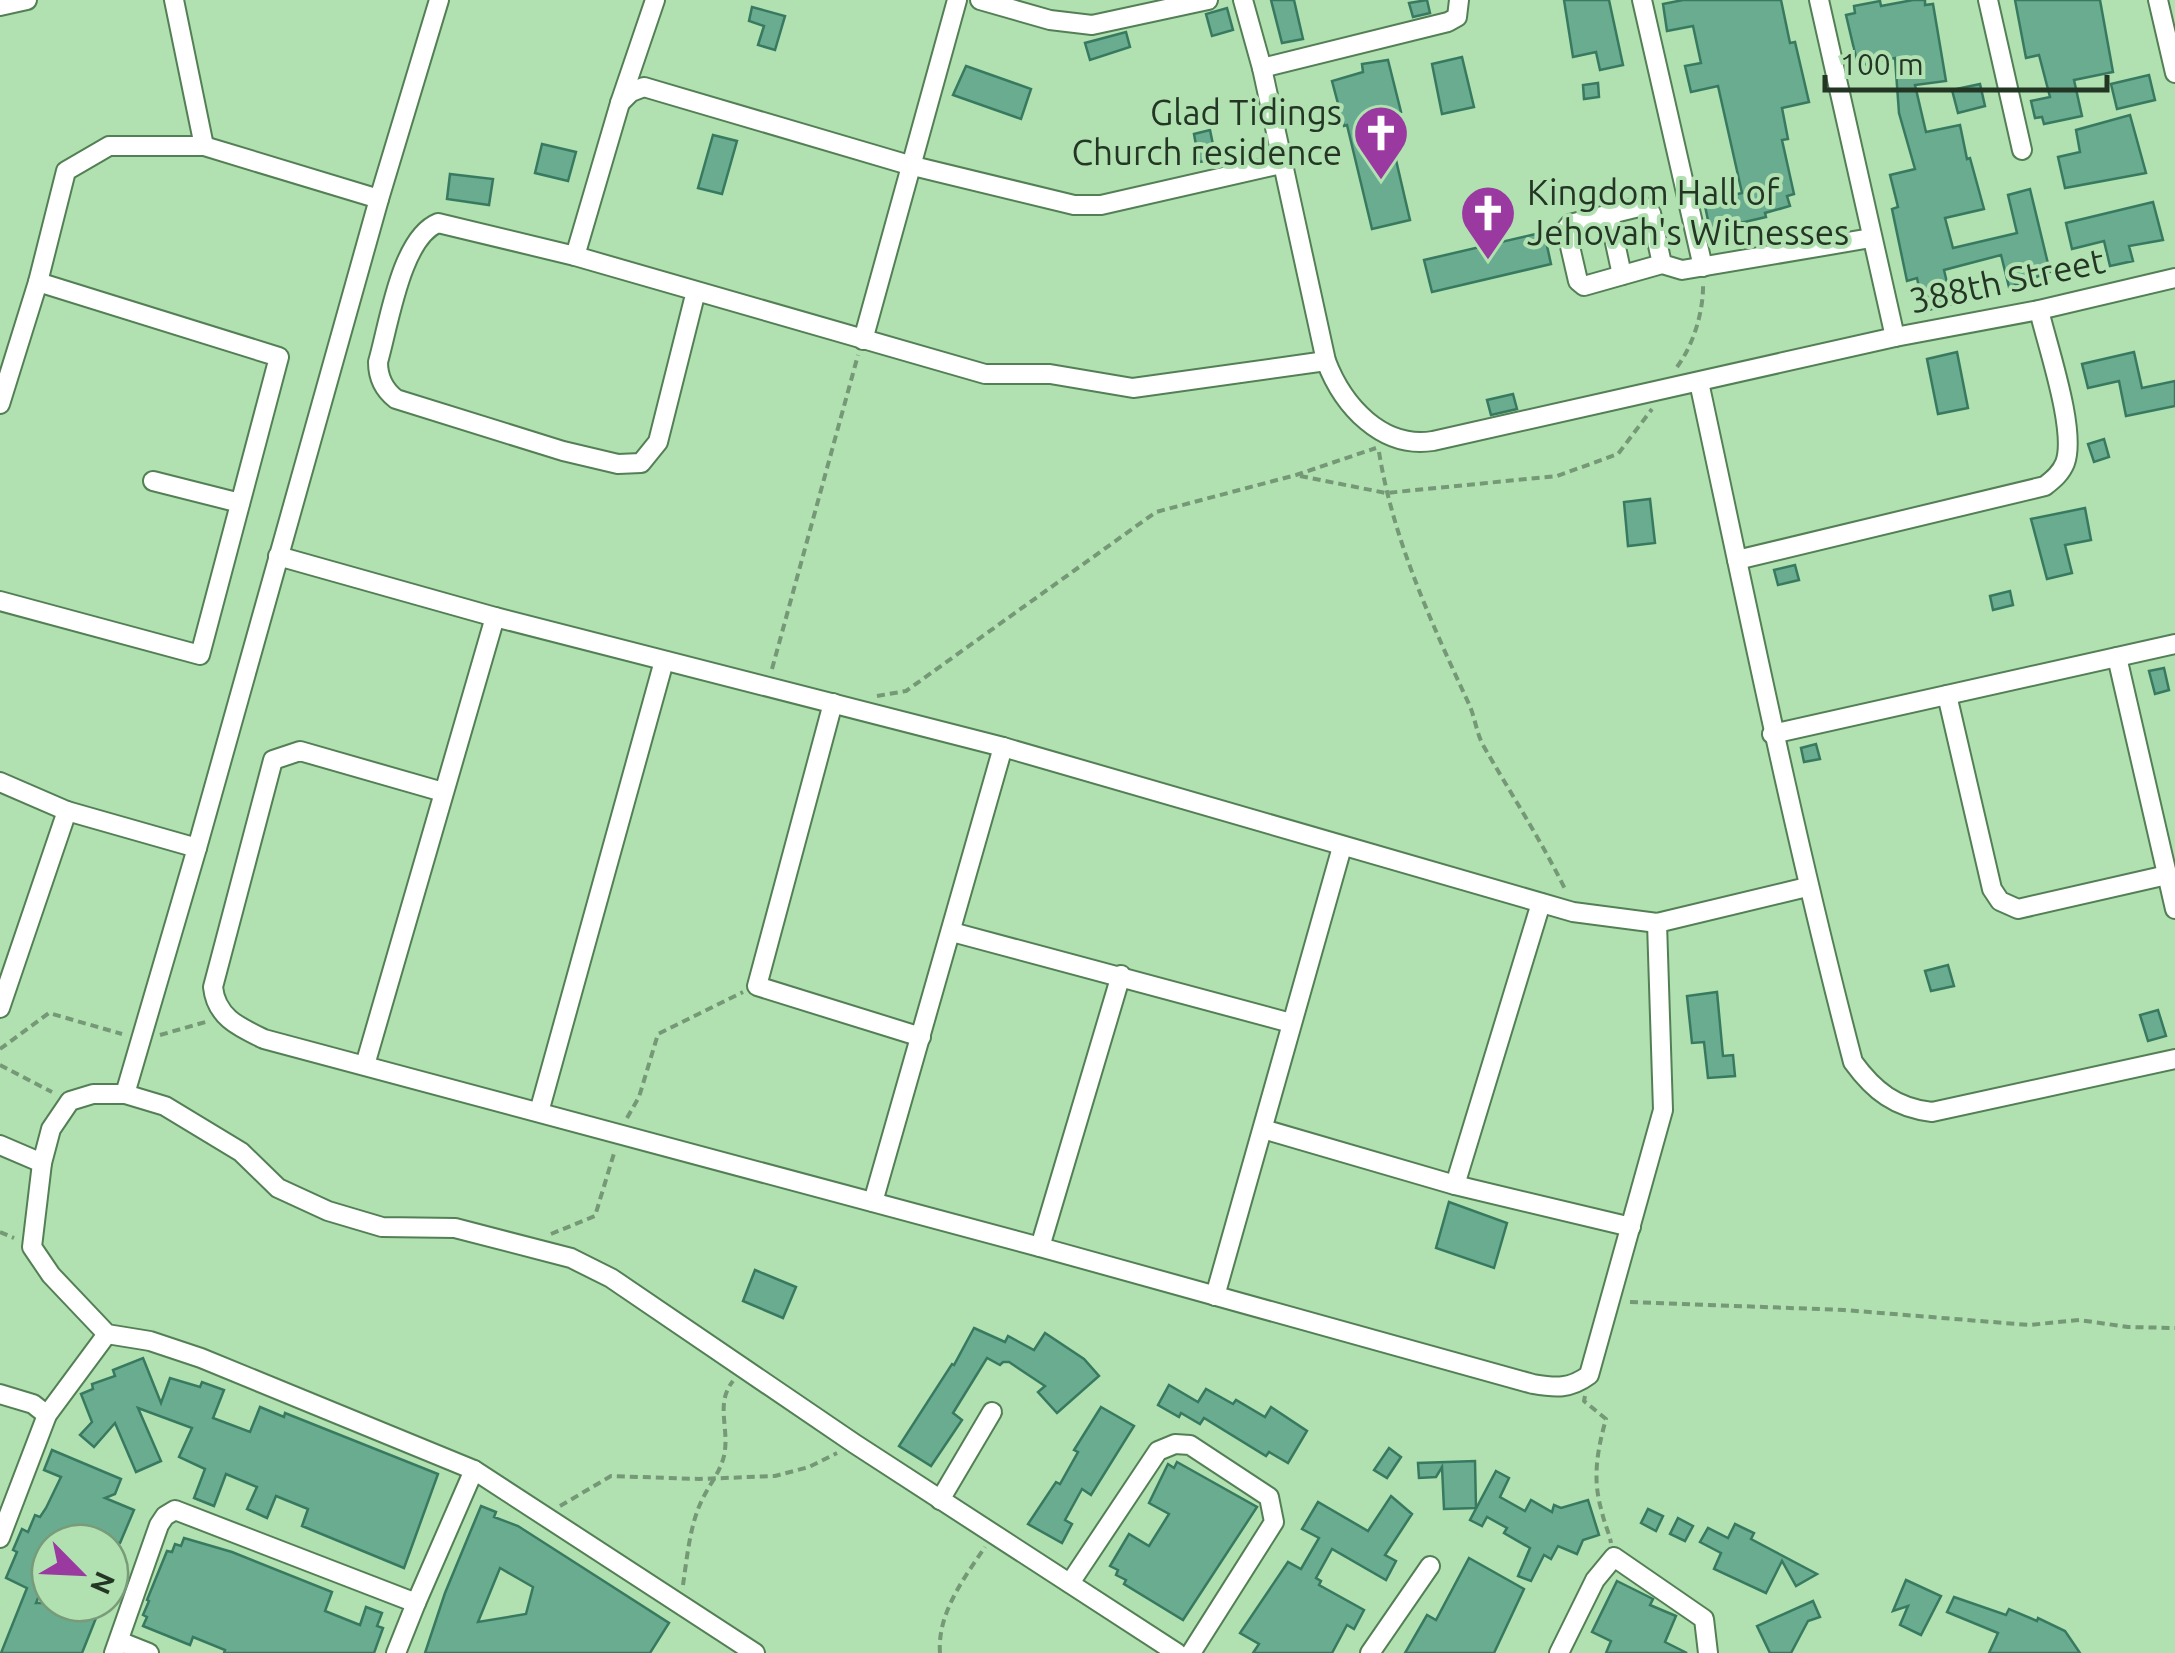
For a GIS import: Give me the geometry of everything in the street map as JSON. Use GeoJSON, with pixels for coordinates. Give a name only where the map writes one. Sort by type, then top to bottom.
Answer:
{"type":"FeatureCollection","features":[{"type":"Feature","properties":{"kind":"street"},"geometry":{"type":"LineString","coordinates":[[0,6],[27,0]]}},
{"type":"Feature","properties":{"kind":"street"},"geometry":{"type":"LineString","coordinates":[[174,0],[204,146]]}},
{"type":"Feature","properties":{"kind":"street"},"geometry":{"type":"LineString","coordinates":[[125,1094],[438,0]]}},
{"type":"Feature","properties":{"kind":"street"},"geometry":{"type":"LineString","coordinates":[[575,256],[654,0]]}},
{"type":"Feature","properties":{"kind":"street"},"geometry":{"type":"LineString","coordinates":[[862,340],[957,0]]}},
{"type":"Feature","properties":{"kind":"street"},"geometry":{"type":"LineString","coordinates":[[980,0],[1050,20],[1092,25],[1208,0]]}},
{"type":"Feature","properties":{"kind":"street"},"geometry":{"type":"LineString","coordinates":[[1243,0],[1262,68],[1326,361],[1337,389],[1372,424],[1402,442],[1417,444],[1895,336]]}},
{"type":"Feature","properties":{"kind":"street"},"geometry":{"type":"LineString","coordinates":[[1262,68],[1448,22],[1457,17],[1459,0]]}},
{"type":"Feature","properties":{"kind":"street"},"geometry":{"type":"LineString","coordinates":[[1642,0],[1703,267]]}},
{"type":"Feature","properties":{"kind":"street","name":"388th Street"},"geometry":{"type":"LineString","coordinates":[[1819,0],[1895,336],[2039,310],[2175,278]]}},
{"type":"Feature","properties":{"kind":"street"},"geometry":{"type":"LineString","coordinates":[[1988,0],[2022,150]]}},
{"type":"Feature","properties":{"kind":"street"},"geometry":{"type":"LineString","coordinates":[[2158,0],[2175,73]]}},
{"type":"Feature","properties":{"kind":"street"},"geometry":{"type":"LineString","coordinates":[[620,103],[644,87],[909,165],[1074,205],[1101,205],[1281,164]]}},
{"type":"Feature","properties":{"kind":"street"},"geometry":{"type":"LineString","coordinates":[[0,404],[38,282],[66,170],[108,146],[204,146],[378,199]]}},
{"type":"Feature","properties":{"kind":"street"},"geometry":{"type":"LineString","coordinates":[[1662,264],[1584,286],[1566,229],[1570,224],[1643,206],[1648,208],[1662,264],[1682,270],[1871,238]]}},
{"type":"Feature","properties":{"kind":"street"},"geometry":{"type":"LineString","coordinates":[[1609,215],[1622,275]]}},
{"type":"Feature","properties":{"kind":"street"},"geometry":{"type":"LineString","coordinates":[[696,291],[658,442],[640,463],[618,464],[562,452],[396,398],[378,372],[410,251],[428,227],[438,223],[575,256],[984,374],[1050,374],[1132,388],[1326,361]]}},
{"type":"Feature","properties":{"kind":"street"},"geometry":{"type":"LineString","coordinates":[[0,601],[200,656],[280,357],[38,282]]}},
{"type":"Feature","properties":{"kind":"street"},"geometry":{"type":"LineString","coordinates":[[1737,560],[2045,486],[2058,476],[2066,462],[2068,430],[2039,310]]}},
{"type":"Feature","properties":{"kind":"street"},"geometry":{"type":"LineString","coordinates":[[1699,382],[1772,734],[1853,1062],[1875,1088],[1900,1104],[1932,1112],[2175,1059]]}},
{"type":"Feature","properties":{"kind":"street"},"geometry":{"type":"LineString","coordinates":[[153,481],[240,503]]}},
{"type":"Feature","properties":{"kind":"street"},"geometry":{"type":"LineString","coordinates":[[278,556],[664,661],[1003,747],[1573,912],[1657,924],[1807,888]]}},
{"type":"Feature","properties":{"kind":"street"},"geometry":{"type":"LineString","coordinates":[[365,1065],[495,616]]}},
{"type":"Feature","properties":{"kind":"street"},"geometry":{"type":"LineString","coordinates":[[1772,734],[2175,644]]}},
{"type":"Feature","properties":{"kind":"street"},"geometry":{"type":"LineString","coordinates":[[2117,657],[2175,909]]}},
{"type":"Feature","properties":{"kind":"street"},"geometry":{"type":"LineString","coordinates":[[539,1112],[664,661]]}},
{"type":"Feature","properties":{"kind":"street"},"geometry":{"type":"LineString","coordinates":[[1947,695],[1992,890],[2000,900],[2018,910],[2167,875]]}},
{"type":"Feature","properties":{"kind":"street"},"geometry":{"type":"LineString","coordinates":[[833,703],[757,986],[920,1037]]}},
{"type":"Feature","properties":{"kind":"street"},"geometry":{"type":"LineString","coordinates":[[873,1202],[1003,747]]}},
{"type":"Feature","properties":{"kind":"street"},"geometry":{"type":"LineString","coordinates":[[443,792],[300,751],[273,760],[213,986],[214,999],[222,1014],[264,1039],[1533,1384],[1560,1388],[1589,1375],[1652,1158],[1664,1092],[1657,924]]}},
{"type":"Feature","properties":{"kind":"street"},"geometry":{"type":"LineString","coordinates":[[0,782],[67,811],[197,848]]}},
{"type":"Feature","properties":{"kind":"street"},"geometry":{"type":"LineString","coordinates":[[0,1008],[67,811]]}},
{"type":"Feature","properties":{"kind":"street"},"geometry":{"type":"LineString","coordinates":[[1215,1296],[1342,847]]}},
{"type":"Feature","properties":{"kind":"street"},"geometry":{"type":"LineString","coordinates":[[1455,1185],[1541,903]]}},
{"type":"Feature","properties":{"kind":"street"},"geometry":{"type":"LineString","coordinates":[[952,932],[1291,1023]]}},
{"type":"Feature","properties":{"kind":"street"},"geometry":{"type":"LineString","coordinates":[[1040,1247],[1121,975]]}},
{"type":"Feature","properties":{"kind":"street"},"geometry":{"type":"LineString","coordinates":[[755,1653],[474,1470],[201,1358],[107,1334],[52,1275],[32,1247],[42,1163],[52,1129],[70,1101],[93,1094],[125,1094],[165,1106],[241,1152],[278,1188],[328,1211],[382,1227],[455,1228],[571,1258],[611,1278],[740,1368],[1177,1653]]}},
{"type":"Feature","properties":{"kind":"street"},"geometry":{"type":"LineString","coordinates":[[1262,1129],[1455,1185],[1631,1227]]}},
{"type":"Feature","properties":{"kind":"street"},"geometry":{"type":"LineString","coordinates":[[0,1145],[42,1163]]}},
{"type":"Feature","properties":{"kind":"street"},"geometry":{"type":"LineString","coordinates":[[0,1538],[47,1415],[107,1334]]}},
{"type":"Feature","properties":{"kind":"street"},"geometry":{"type":"LineString","coordinates":[[0,1394],[33,1404],[47,1415]]}},
{"type":"Feature","properties":{"kind":"street"},"geometry":{"type":"LineString","coordinates":[[940,1500],[992,1412]]}},
{"type":"Feature","properties":{"kind":"street"},"geometry":{"type":"LineString","coordinates":[[1070,1582],[1158,1451],[1174,1444],[1190,1445],[1269,1497],[1274,1522],[1190,1653]]}},
{"type":"Feature","properties":{"kind":"street"},"geometry":{"type":"LineString","coordinates":[[396,1653],[474,1470]]}},
{"type":"Feature","properties":{"kind":"street"},"geometry":{"type":"LineString","coordinates":[[148,1653],[116,1647],[159,1524],[176,1510],[416,1604]]}},
{"type":"Feature","properties":{"kind":"street"},"geometry":{"type":"LineString","coordinates":[[1559,1653],[1595,1580],[1614,1557],[1704,1619],[1708,1653]]}},
{"type":"Feature","properties":{"kind":"street"},"geometry":{"type":"LineString","coordinates":[[1370,1653],[1430,1566]]}},
{"type":"Feature","properties":{"kind":"path"},"geometry":{"type":"LineString","coordinates":[[767,688],[862,340]]}},
{"type":"Feature","properties":{"kind":"path"},"geometry":{"type":"LineString","coordinates":[[870,697],[906,691],[1156,512],[1296,476],[1379,447],[1386,493],[1416,582],[1475,718],[1480,740],[1542,844],[1573,912]]}},
{"type":"Feature","properties":{"kind":"path"},"geometry":{"type":"LineString","coordinates":[[524,1246],[594,1216],[611,1169],[618,1134],[639,1097],[658,1034],[757,986]]}},
{"type":"Feature","properties":{"kind":"path"},"geometry":{"type":"LineString","coordinates":[[0,1048],[48,1013],[141,1039],[196,1027],[222,1014]]}},
{"type":"Feature","properties":{"kind":"path"},"geometry":{"type":"LineString","coordinates":[[0,1066],[70,1101]]}},
{"type":"Feature","properties":{"kind":"path"},"geometry":{"type":"LineString","coordinates":[[1610,1301],[1844,1310],[2029,1325],[2079,1320],[2175,1328]]}},
{"type":"Feature","properties":{"kind":"path"},"geometry":{"type":"LineString","coordinates":[[680,1604],[700,1502],[716,1478],[725,1450],[722,1406],[726,1389],[740,1368]]}},
{"type":"Feature","properties":{"kind":"path"},"geometry":{"type":"LineString","coordinates":[[1589,1375],[1584,1401],[1606,1420],[1595,1459],[1596,1486],[1614,1557]]}},
{"type":"Feature","properties":{"kind":"path"},"geometry":{"type":"LineString","coordinates":[[544,1516],[611,1476],[775,1476],[809,1467],[855,1444]]}},
{"type":"Feature","properties":{"kind":"path"},"geometry":{"type":"LineString","coordinates":[[940,1653],[938,1634],[950,1604],[993,1534]]}},
{"type":"Feature","properties":{"kind":"building"},"geometry":{"type":"Polygon","coordinates":[[[1271,0],[1294,0],[1303,39],[1282,43],[1271,0]]]}},
{"type":"Feature","properties":{"kind":"building"},"geometry":{"type":"Polygon","coordinates":[[[1427,0],[1430,13],[1413,17],[1409,3],[1427,0]]]}},
{"type":"Feature","properties":{"kind":"building"},"geometry":{"type":"Polygon","coordinates":[[[1564,0],[1609,0],[1623,65],[1600,70],[1596,52],[1573,57],[1564,0]]]}},
{"type":"Feature","properties":{"kind":"building"},"geometry":{"type":"Polygon","coordinates":[[[1683,0],[1781,0],[1809,102],[1782,108],[1788,139],[1782,140],[1794,194],[1787,196],[1790,206],[1765,213],[1766,217],[1710,230],[1704,201],[1742,193],[1718,86],[1691,92],[1685,66],[1701,63],[1693,26],[1667,31],[1663,4],[1683,0]]]}},
{"type":"Feature","properties":{"kind":"building"},"geometry":{"type":"Polygon","coordinates":[[[1913,0],[1933,4],[1946,81],[1915,85],[1926,132],[1960,125],[1984,209],[1945,218],[1953,248],[2017,233],[2008,195],[2030,189],[2050,272],[2009,287],[2001,255],[1944,270],[1952,304],[1924,311],[1917,278],[1907,281],[1892,209],[1898,207],[1890,175],[1915,169],[1899,113],[1895,58],[1858,66],[1846,15],[1855,13],[1854,6],[1913,0]]]}},
{"type":"Feature","properties":{"kind":"building"},"geometry":{"type":"Polygon","coordinates":[[[2015,0],[2100,0],[2113,72],[2074,80],[2082,116],[2044,124],[2042,117],[2035,118],[2031,101],[2050,97],[2039,55],[2026,58],[2015,0]]]}},
{"type":"Feature","properties":{"kind":"building"},"geometry":{"type":"Polygon","coordinates":[[[752,7],[785,16],[775,50],[758,45],[764,26],[749,21],[752,7]]]}},
{"type":"Feature","properties":{"kind":"building"},"geometry":{"type":"Polygon","coordinates":[[[1227,8],[1233,30],[1212,36],[1206,14],[1227,8]]]}},
{"type":"Feature","properties":{"kind":"building"},"geometry":{"type":"Polygon","coordinates":[[[1126,32],[1130,47],[1090,60],[1085,43],[1126,32]]]}},
{"type":"Feature","properties":{"kind":"building"},"geometry":{"type":"Polygon","coordinates":[[[1462,57],[1474,107],[1442,114],[1432,64],[1462,57]]]}},
{"type":"Feature","properties":{"kind":"building"},"geometry":{"type":"Polygon","coordinates":[[[1388,60],[1401,112],[1386,117],[1410,220],[1372,229],[1347,125],[1344,126],[1332,81],[1363,72],[1362,64],[1388,60]]]}},
{"type":"Feature","properties":{"kind":"building"},"geometry":{"type":"Polygon","coordinates":[[[966,66],[1031,89],[1021,119],[953,95],[966,66]]]}},
{"type":"Feature","properties":{"kind":"building"},"geometry":{"type":"Polygon","coordinates":[[[2149,75],[2155,100],[2117,109],[2111,84],[2149,75]]]}},
{"type":"Feature","properties":{"kind":"building"},"geometry":{"type":"Polygon","coordinates":[[[1598,83],[1599,97],[1584,99],[1583,85],[1598,83]]]}},
{"type":"Feature","properties":{"kind":"building"},"geometry":{"type":"Polygon","coordinates":[[[1980,84],[1985,106],[1958,113],[1952,90],[1980,84]]]}},
{"type":"Feature","properties":{"kind":"building"},"geometry":{"type":"Polygon","coordinates":[[[2130,115],[2146,173],[2065,188],[2058,157],[2080,152],[2076,130],[2130,115]]]}},
{"type":"Feature","properties":{"kind":"building"},"geometry":{"type":"Polygon","coordinates":[[[1210,130],[1216,159],[1199,162],[1194,134],[1210,130]]]}},
{"type":"Feature","properties":{"kind":"building"},"geometry":{"type":"Polygon","coordinates":[[[713,135],[737,141],[722,194],[698,188],[713,135]]]}},
{"type":"Feature","properties":{"kind":"building"},"geometry":{"type":"Polygon","coordinates":[[[542,144],[576,152],[568,181],[535,173],[542,144]]]}},
{"type":"Feature","properties":{"kind":"building"},"geometry":{"type":"Polygon","coordinates":[[[450,174],[493,179],[489,205],[447,199],[450,174]]]}},
{"type":"Feature","properties":{"kind":"building"},"geometry":{"type":"Polygon","coordinates":[[[2153,202],[2163,240],[2129,246],[2133,261],[2110,266],[2104,241],[2072,249],[2066,223],[2153,202]]]}},
{"type":"Feature","properties":{"kind":"building","name":"Kingdom Hall of Jehovah's Witnesses"},"geometry":{"type":"Polygon","coordinates":[[[1544,232],[1551,264],[1432,292],[1424,260],[1544,232]]]}},
{"type":"Feature","properties":{"kind":"building"},"geometry":{"type":"Polygon","coordinates":[[[1957,352],[1968,408],[1938,414],[1927,359],[1957,352]]]}},
{"type":"Feature","properties":{"kind":"building"},"geometry":{"type":"Polygon","coordinates":[[[2134,352],[2142,388],[2175,381],[2175,406],[2126,416],[2119,381],[2088,388],[2082,364],[2134,352]]]}},
{"type":"Feature","properties":{"kind":"building"},"geometry":{"type":"Polygon","coordinates":[[[1513,394],[1517,409],[1491,415],[1487,400],[1513,394]]]}},
{"type":"Feature","properties":{"kind":"building"},"geometry":{"type":"Polygon","coordinates":[[[2104,439],[2109,457],[2094,462],[2088,444],[2104,439]]]}},
{"type":"Feature","properties":{"kind":"building"},"geometry":{"type":"Polygon","coordinates":[[[1650,499],[1655,543],[1628,546],[1624,502],[1650,499]]]}},
{"type":"Feature","properties":{"kind":"building"},"geometry":{"type":"Polygon","coordinates":[[[2085,508],[2091,540],[2065,545],[2072,573],[2047,579],[2031,519],[2085,508]]]}},
{"type":"Feature","properties":{"kind":"building"},"geometry":{"type":"Polygon","coordinates":[[[1795,565],[1799,580],[1778,585],[1774,570],[1795,565]]]}},
{"type":"Feature","properties":{"kind":"building"},"geometry":{"type":"Polygon","coordinates":[[[2010,591],[2013,605],[1993,610],[1990,596],[2010,591]]]}},
{"type":"Feature","properties":{"kind":"building"},"geometry":{"type":"Polygon","coordinates":[[[2164,668],[2169,690],[2155,694],[2149,671],[2164,668]]]}},
{"type":"Feature","properties":{"kind":"building"},"geometry":{"type":"Polygon","coordinates":[[[1816,744],[1820,759],[1804,762],[1801,748],[1816,744]]]}},
{"type":"Feature","properties":{"kind":"building"},"geometry":{"type":"Polygon","coordinates":[[[1948,965],[1954,986],[1931,991],[1925,971],[1948,965]]]}},
{"type":"Feature","properties":{"kind":"building"},"geometry":{"type":"Polygon","coordinates":[[[1717,992],[1723,1056],[1733,1055],[1735,1076],[1708,1078],[1704,1042],[1692,1043],[1687,996],[1717,992]]]}},
{"type":"Feature","properties":{"kind":"building"},"geometry":{"type":"Polygon","coordinates":[[[2158,1010],[2166,1036],[2148,1041],[2140,1015],[2158,1010]]]}},
{"type":"Feature","properties":{"kind":"building"},"geometry":{"type":"Polygon","coordinates":[[[1449,1202],[1507,1223],[1494,1268],[1436,1248],[1449,1202]]]}},
{"type":"Feature","properties":{"kind":"building"},"geometry":{"type":"Polygon","coordinates":[[[755,1270],[796,1287],[783,1318],[743,1301],[755,1270]]]}},
{"type":"Feature","properties":{"kind":"building"},"geometry":{"type":"Polygon","coordinates":[[[974,1328],[1005,1342],[1008,1336],[1034,1350],[1045,1333],[1084,1359],[1099,1376],[1057,1413],[1038,1392],[1045,1386],[1009,1362],[1000,1365],[987,1358],[953,1413],[962,1420],[931,1466],[899,1446],[974,1328]]]}},
{"type":"Feature","properties":{"kind":"building"},"geometry":{"type":"Polygon","coordinates":[[[143,1358],[161,1403],[170,1378],[200,1387],[202,1382],[224,1390],[213,1418],[250,1432],[260,1407],[284,1417],[285,1413],[438,1474],[404,1568],[302,1526],[308,1509],[276,1496],[267,1518],[247,1509],[257,1487],[226,1474],[214,1506],[194,1498],[205,1469],[179,1457],[192,1428],[138,1408],[161,1461],[136,1472],[115,1423],[94,1447],[80,1435],[92,1422],[81,1394],[93,1389],[92,1384],[115,1376],[113,1370],[143,1358]]]}},
{"type":"Feature","properties":{"kind":"building"},"geometry":{"type":"Polygon","coordinates":[[[1169,1385],[1198,1402],[1206,1389],[1265,1417],[1271,1407],[1307,1431],[1288,1463],[1269,1452],[1266,1456],[1204,1418],[1200,1424],[1158,1405],[1169,1385]]]}},
{"type":"Feature","properties":{"kind":"building"},"geometry":{"type":"Polygon","coordinates":[[[1101,1407],[1134,1426],[1091,1495],[1082,1489],[1065,1520],[1072,1524],[1062,1543],[1028,1524],[1056,1482],[1060,1484],[1078,1452],[1074,1450],[1101,1407]]]}},
{"type":"Feature","properties":{"kind":"building"},"geometry":{"type":"Polygon","coordinates":[[[1389,1448],[1401,1457],[1387,1478],[1374,1470],[1389,1448]]]}},
{"type":"Feature","properties":{"kind":"building"},"geometry":{"type":"Polygon","coordinates":[[[52,1450],[121,1479],[115,1494],[105,1498],[134,1510],[128,1523],[32,1523],[35,1515],[40,1517],[46,1508],[61,1477],[44,1470],[52,1450]]]}},
{"type":"Feature","properties":{"kind":"building"},"geometry":{"type":"Polygon","coordinates":[[[1475,1461],[1476,1508],[1444,1509],[1442,1467],[1436,1477],[1419,1478],[1418,1463],[1475,1461]]]}},
{"type":"Feature","properties":{"kind":"building"},"geometry":{"type":"Polygon","coordinates":[[[1177,1462],[1257,1507],[1183,1620],[1124,1584],[1126,1580],[1110,1566],[1129,1534],[1149,1546],[1169,1514],[1149,1503],[1168,1464],[1174,1468],[1177,1462]]]}},
{"type":"Feature","properties":{"kind":"building"},"geometry":{"type":"Polygon","coordinates":[[[1496,1471],[1509,1478],[1500,1497],[1525,1511],[1531,1500],[1552,1512],[1554,1505],[1561,1508],[1588,1500],[1599,1535],[1583,1540],[1577,1554],[1558,1546],[1551,1559],[1544,1555],[1531,1581],[1518,1576],[1530,1548],[1504,1533],[1507,1528],[1487,1517],[1482,1526],[1470,1520],[1496,1471]]]}},
{"type":"Feature","properties":{"kind":"building"},"geometry":{"type":"Polygon","coordinates":[[[1391,1496],[1412,1514],[1385,1555],[1396,1561],[1386,1580],[1332,1549],[1316,1578],[1321,1581],[1319,1585],[1364,1610],[1354,1629],[1347,1625],[1332,1653],[1253,1653],[1259,1644],[1240,1633],[1288,1562],[1301,1569],[1319,1538],[1302,1529],[1318,1502],[1368,1531],[1391,1496]]]}},
{"type":"Feature","properties":{"kind":"building"},"geometry":{"type":"Polygon","coordinates":[[[481,1506],[669,1623],[650,1653],[425,1653],[481,1506]],[[500,1568],[478,1622],[526,1614],[533,1587],[500,1568]]]}},
{"type":"Feature","properties":{"kind":"building"},"geometry":{"type":"Polygon","coordinates":[[[1648,1509],[1663,1516],[1656,1531],[1641,1523],[1648,1509]]]}},
{"type":"Feature","properties":{"kind":"building"},"geometry":{"type":"Polygon","coordinates":[[[1678,1518],[1693,1526],[1685,1541],[1670,1534],[1678,1518]]]}},
{"type":"Feature","properties":{"kind":"building"},"geometry":{"type":"Polygon","coordinates":[[[1735,1524],[1754,1533],[1751,1539],[1817,1574],[1796,1586],[1782,1561],[1766,1593],[1714,1569],[1721,1553],[1700,1542],[1708,1528],[1728,1538],[1735,1524]]]}},
{"type":"Feature","properties":{"kind":"building"},"geometry":{"type":"Polygon","coordinates":[[[30,1527],[30,1623],[94,1623],[82,1653],[1,1653],[27,1588],[6,1578],[22,1529],[28,1532],[30,1527]]]}},
{"type":"Feature","properties":{"kind":"building"},"geometry":{"type":"Polygon","coordinates":[[[184,1538],[232,1552],[332,1592],[325,1611],[360,1625],[366,1607],[382,1613],[377,1626],[383,1628],[374,1653],[224,1653],[225,1650],[193,1637],[190,1645],[143,1626],[147,1600],[167,1551],[172,1552],[175,1544],[181,1546],[184,1538]]]}},
{"type":"Feature","properties":{"kind":"building"},"geometry":{"type":"Polygon","coordinates":[[[1469,1558],[1524,1589],[1494,1653],[1405,1653],[1427,1615],[1436,1620],[1469,1558]]]}},
{"type":"Feature","properties":{"kind":"building"},"geometry":{"type":"Polygon","coordinates":[[[1906,1580],[1941,1596],[1921,1635],[1900,1625],[1908,1606],[1893,1611],[1906,1580]]]}},
{"type":"Feature","properties":{"kind":"building"},"geometry":{"type":"Polygon","coordinates":[[[1617,1581],[1653,1599],[1650,1605],[1676,1616],[1665,1642],[1687,1653],[1606,1653],[1611,1641],[1592,1632],[1617,1581]]]}},
{"type":"Feature","properties":{"kind":"building"},"geometry":{"type":"Polygon","coordinates":[[[1954,1597],[2006,1615],[2009,1609],[2037,1621],[2038,1618],[2065,1631],[2080,1653],[1989,1653],[1998,1633],[1947,1612],[1954,1597]]]}},
{"type":"Feature","properties":{"kind":"building"},"geometry":{"type":"Polygon","coordinates":[[[1813,1601],[1820,1617],[1808,1621],[1791,1653],[1770,1653],[1757,1626],[1813,1601]]]}},
{"type":"Feature","properties":{"kind":"place","name":"Glad Tidings Church residence"},"geometry":{"type":"Point","coordinates":[1381,182]}},
{"type":"Feature","properties":{"kind":"place","name":"Kingdom Hall of Jehovah's Witnesses"},"geometry":{"type":"Point","coordinates":[1488,262]}}]}
